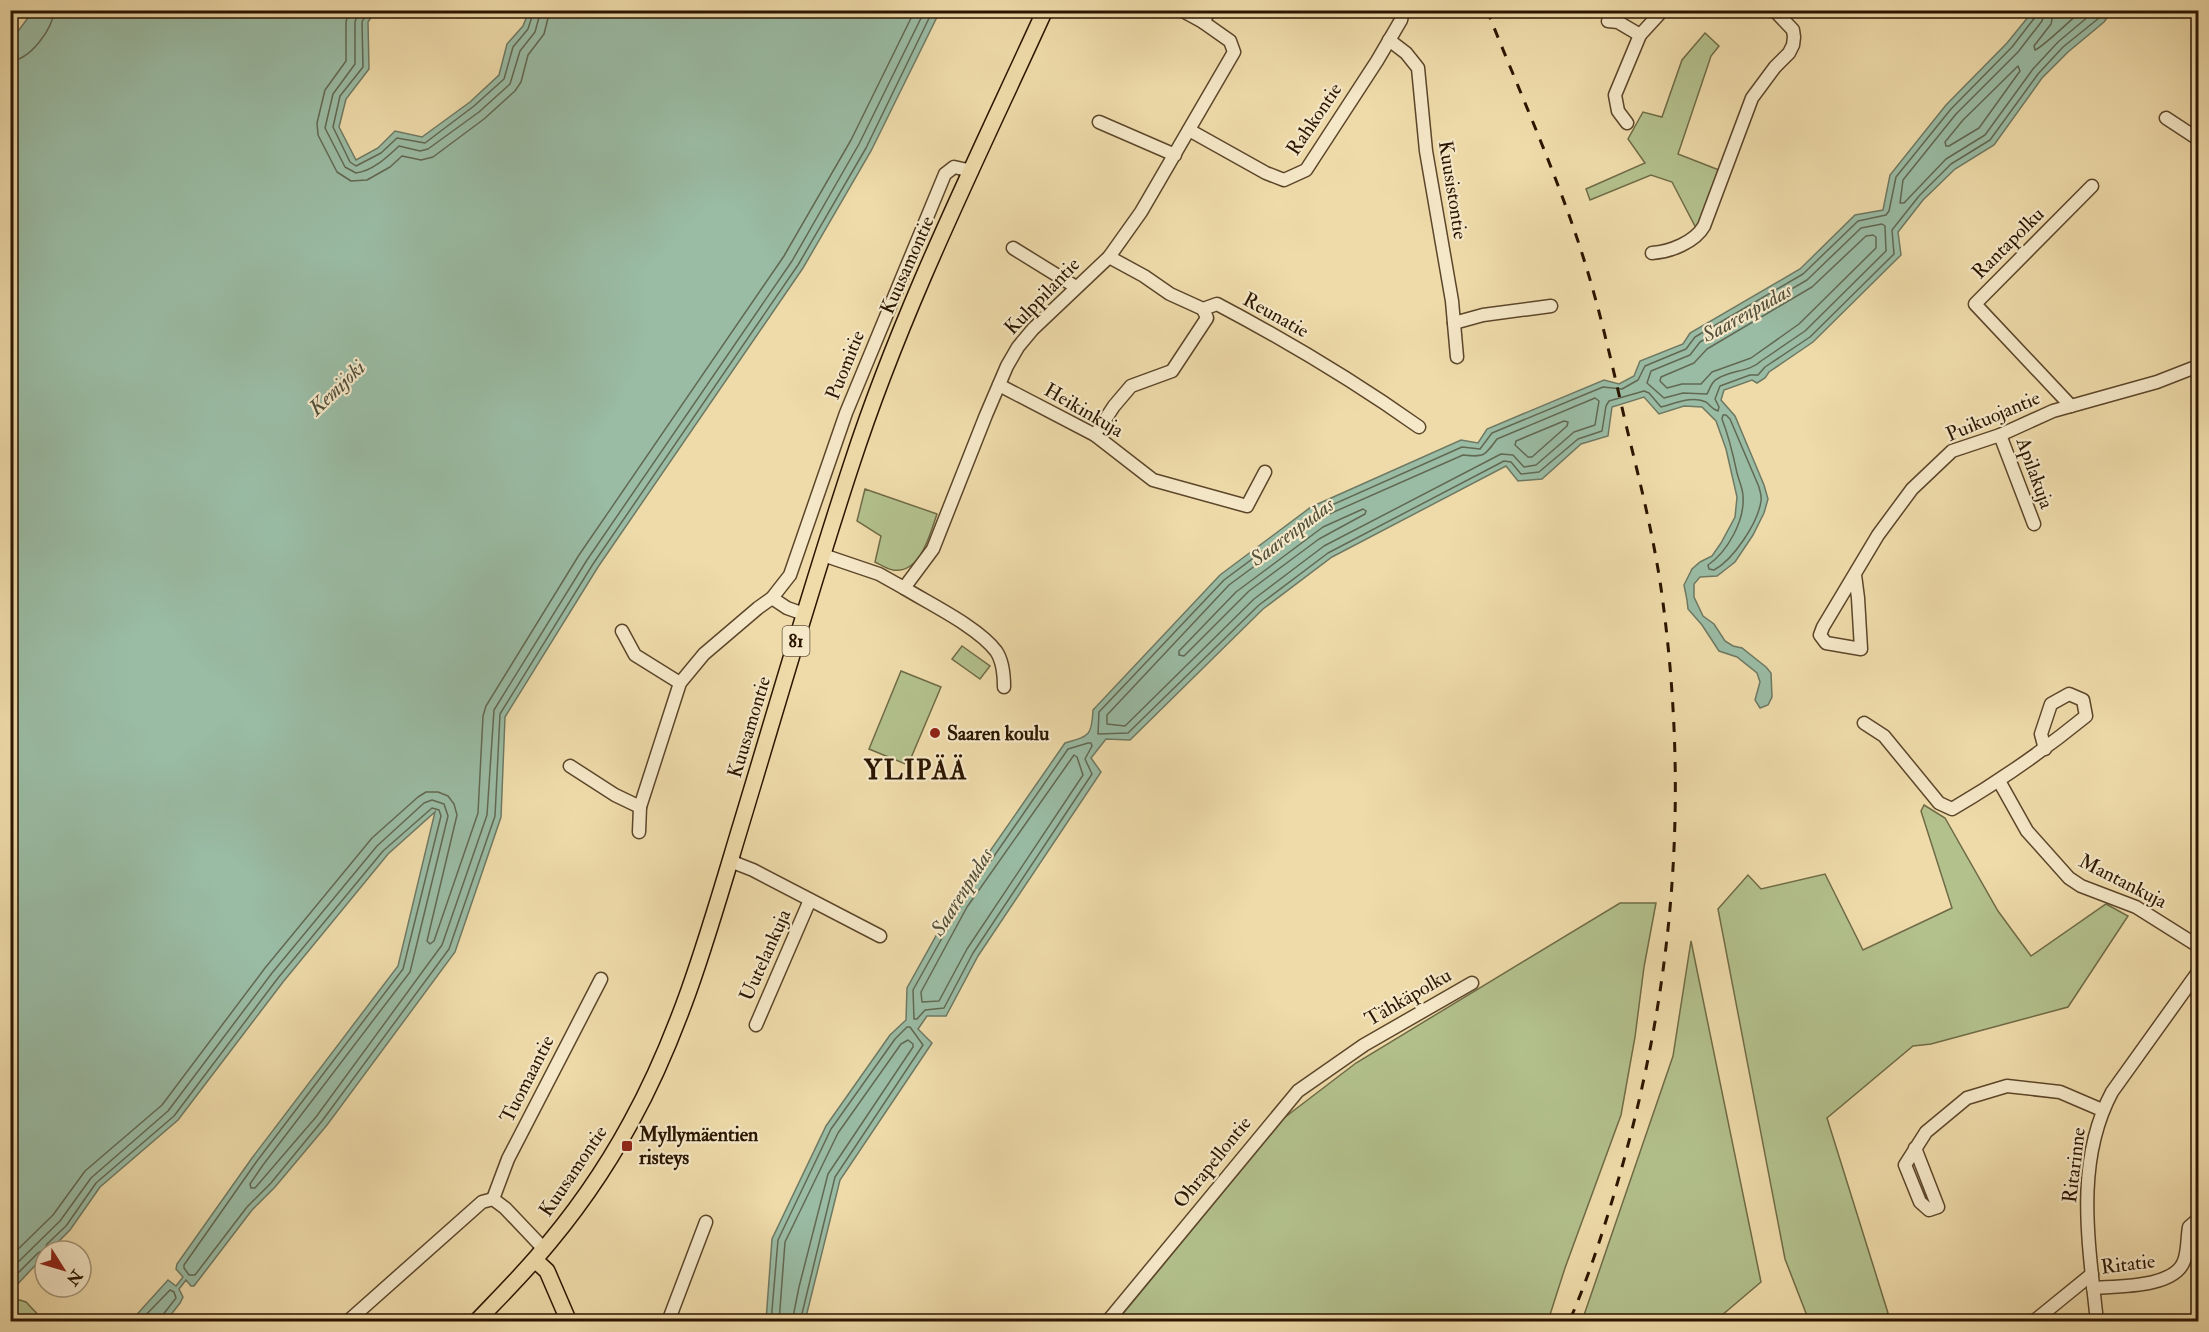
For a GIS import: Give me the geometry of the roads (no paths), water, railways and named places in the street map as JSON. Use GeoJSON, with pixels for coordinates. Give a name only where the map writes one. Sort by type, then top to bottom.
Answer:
{"type":"FeatureCollection","features":[{"type":"Feature","properties":{"kind":"main road","name":"Kuusamontie"},"geometry":{"type":"LineString","coordinates":[[476,1322],[539,1254],[588,1190],[611,1155],[650,1086],[691,988],[858,444],[894,346],[1045,10]]}},
{"type":"Feature","properties":{"kind":"main road"},"geometry":{"type":"LineString","coordinates":[[539,1254],[569,1322]]}},
{"type":"Feature","properties":{"kind":"street","name":"Kulppilantie"},"geometry":{"type":"LineString","coordinates":[[904,588],[933,549],[999,384],[1018,347],[1033,329],[1109,256],[1141,212],[1234,52],[1230,41],[1181,10]]}},
{"type":"Feature","properties":{"kind":"street"},"geometry":{"type":"LineString","coordinates":[[1203,22],[1210,10]]}},
{"type":"Feature","properties":{"kind":"street","name":"Rahkontie"},"geometry":{"type":"LineString","coordinates":[[1189,130],[1266,173],[1284,180],[1306,170],[1389,40],[1401,20],[1403,10]]}},
{"type":"Feature","properties":{"kind":"street"},"geometry":{"type":"LineString","coordinates":[[1627,123],[1618,111],[1615,95],[1640,35],[1663,10]]}},
{"type":"Feature","properties":{"kind":"street"},"geometry":{"type":"LineString","coordinates":[[1652,253],[1662,253],[1679,246],[1696,236],[1704,226],[1752,98],[1789,52],[1792,45],[1793,30],[1774,10]]}},
{"type":"Feature","properties":{"kind":"street"},"geometry":{"type":"LineString","coordinates":[[1608,21],[1618,22],[1640,35]]}},
{"type":"Feature","properties":{"kind":"street","name":"Kuusistontie"},"geometry":{"type":"LineString","coordinates":[[1389,40],[1406,53],[1418,68],[1426,151],[1452,301],[1457,357]]}},
{"type":"Feature","properties":{"kind":"street"},"geometry":{"type":"LineString","coordinates":[[2166,118],[2199,139]]}},
{"type":"Feature","properties":{"kind":"street"},"geometry":{"type":"LineString","coordinates":[[1099,122],[1174,155]]}},
{"type":"Feature","properties":{"kind":"street","name":"Puomitie"},"geometry":{"type":"LineString","coordinates":[[639,832],[640,807],[680,683],[705,654],[772,598],[790,574],[846,413],[945,174],[954,167],[972,171]]}},
{"type":"Feature","properties":{"kind":"street","name":"Rantapolku"},"geometry":{"type":"LineString","coordinates":[[2071,406],[1975,304],[2092,186]]}},
{"type":"Feature","properties":{"kind":"street"},"geometry":{"type":"LineString","coordinates":[[1013,248],[1076,287]]}},
{"type":"Feature","properties":{"kind":"street","name":"Reunatie"},"geometry":{"type":"LineString","coordinates":[[1109,256],[1170,294],[1203,309],[1217,304],[1289,342],[1419,427]]}},
{"type":"Feature","properties":{"kind":"street"},"geometry":{"type":"LineString","coordinates":[[1454,323],[1484,315],[1551,306]]}},
{"type":"Feature","properties":{"kind":"street"},"geometry":{"type":"LineString","coordinates":[[1095,435],[1114,406],[1131,386],[1172,371],[1207,318],[1203,309]]}},
{"type":"Feature","properties":{"kind":"street","name":"Puikuojantie"},"geometry":{"type":"LineString","coordinates":[[1855,575],[1861,649],[1826,642],[1820,634],[1822,627],[1878,535],[1912,489],[1952,451],[2000,435],[2054,411],[2157,382],[2199,366]]}},
{"type":"Feature","properties":{"kind":"street","name":"Heikinkuja"},"geometry":{"type":"LineString","coordinates":[[999,384],[1095,435],[1153,480],[1247,506],[1265,472]]}},
{"type":"Feature","properties":{"kind":"street","name":"Apilakuja"},"geometry":{"type":"LineString","coordinates":[[2000,435],[2034,524]]}},
{"type":"Feature","properties":{"kind":"street"},"geometry":{"type":"LineString","coordinates":[[823,555],[879,574],[972,630],[997,652],[1004,672],[1004,687]]}},
{"type":"Feature","properties":{"kind":"street"},"geometry":{"type":"LineString","coordinates":[[772,598],[787,609],[804,614]]}},
{"type":"Feature","properties":{"kind":"street"},"geometry":{"type":"LineString","coordinates":[[622,631],[635,655],[680,683]]}},
{"type":"Feature","properties":{"kind":"street"},"geometry":{"type":"LineString","coordinates":[[1864,723],[1884,736],[1939,803],[1953,809],[2045,749],[2086,716],[2083,700],[2068,694],[2050,704],[2041,734],[2045,749]]}},
{"type":"Feature","properties":{"kind":"street"},"geometry":{"type":"LineString","coordinates":[[570,766],[615,795],[640,807]]}},
{"type":"Feature","properties":{"kind":"street","name":"Mantankuja"},"geometry":{"type":"LineString","coordinates":[[1999,781],[2027,831],[2069,878],[2082,886],[2136,907],[2199,946]]}},
{"type":"Feature","properties":{"kind":"street","name":"Uutelankuja"},"geometry":{"type":"LineString","coordinates":[[730,861],[753,870],[880,936]]}},
{"type":"Feature","properties":{"kind":"street","name":"Uutelankuja"},"geometry":{"type":"LineString","coordinates":[[756,1025],[810,900]]}},
{"type":"Feature","properties":{"kind":"street","name":"Ritarinne"},"geometry":{"type":"LineString","coordinates":[[2097,1322],[2086,1195],[2093,1139],[2112,1092],[2199,972]]}},
{"type":"Feature","properties":{"kind":"street","name":"Tuomaantie"},"geometry":{"type":"LineString","coordinates":[[493,1199],[508,1160],[601,979]]}},
{"type":"Feature","properties":{"kind":"street","name":"Tähkäpolku"},"geometry":{"type":"LineString","coordinates":[[1364,1046],[1472,983]]}},
{"type":"Feature","properties":{"kind":"street","name":"Ohrapellontie"},"geometry":{"type":"LineString","coordinates":[[1107,1322],[1298,1091],[1364,1046]]}},
{"type":"Feature","properties":{"kind":"street"},"geometry":{"type":"LineString","coordinates":[[1915,1148],[1919,1158],[1927,1178],[1931,1187],[1938,1207],[1929,1210],[1920,1202],[1905,1165],[1910,1157],[1916,1148],[1926,1132],[1967,1098],[2007,1086],[2060,1092],[2103,1110]]}},
{"type":"Feature","properties":{"kind":"street"},"geometry":{"type":"LineString","coordinates":[[346,1322],[482,1202],[493,1199],[505,1208],[539,1254]]}},
{"type":"Feature","properties":{"kind":"street","name":"Ritatie"},"geometry":{"type":"LineString","coordinates":[[2093,1288],[2165,1280],[2177,1272],[2184,1261],[2189,1227],[2199,1219]]}},
{"type":"Feature","properties":{"kind":"street"},"geometry":{"type":"LineString","coordinates":[[668,1322],[706,1222]]}},
{"type":"Feature","properties":{"kind":"street"},"geometry":{"type":"LineString","coordinates":[[2033,1322],[2092,1274]]}},
{"type":"Feature","properties":{"kind":"water","name":"Kemijoki"},"geometry":{"type":"Polygon","coordinates":[[[33,11],[375,11],[368,22],[369,69],[346,99],[339,127],[356,160],[378,148],[395,131],[422,137],[470,102],[499,75],[507,44],[523,26],[529,11],[940,11],[871,151],[803,268],[598,567],[505,717],[501,817],[455,952],[327,1125],[275,1187],[252,1210],[194,1286],[186,1280],[179,1289],[183,1297],[166,1321],[131,1321],[168,1280],[176,1286],[183,1277],[176,1269],[177,1264],[252,1158],[398,966],[435,812],[388,854],[283,982],[178,1120],[100,1187],[70,1230],[61,1239],[33,1239],[33,1268],[11,1291],[10,42],[33,11]]]}},
{"type":"Feature","properties":{"kind":"water","name":"Saarenpudas"},"geometry":{"type":"Polygon","coordinates":[[[2033,11],[2112,11],[2104,22],[2068,52],[2042,78],[1994,145],[1955,169],[1923,200],[1898,232],[1901,255],[1813,342],[1757,383],[1752,380],[1724,390],[1721,400],[1735,416],[1768,499],[1753,535],[1735,562],[1717,576],[1700,577],[1694,584],[1694,597],[1703,616],[1714,624],[1725,641],[1742,648],[1771,673],[1772,697],[1768,705],[1760,708],[1755,700],[1760,682],[1757,673],[1737,657],[1719,651],[1688,609],[1684,585],[1692,569],[1712,556],[1721,543],[1735,517],[1737,497],[1726,449],[1716,421],[1702,407],[1684,406],[1659,414],[1644,397],[1612,407],[1608,436],[1581,444],[1542,479],[1518,481],[1506,466],[1332,557],[1263,609],[1130,740],[1106,739],[1091,758],[1101,772],[978,956],[946,1016],[927,1016],[918,1029],[932,1043],[840,1180],[805,1321],[766,1321],[772,1239],[826,1126],[890,1035],[906,1020],[907,988],[956,900],[1065,743],[1088,734],[1092,725],[1093,710],[1220,575],[1311,507],[1461,440],[1478,443],[1487,429],[1604,380],[1619,384],[1634,376],[1640,361],[1683,344],[1690,333],[1800,269],[1855,215],[1883,210],[1890,175],[1946,105],[2007,43],[2033,11]]]}},
{"type":"Feature","properties":{"kind":"railway"},"geometry":{"type":"LineString","coordinates":[[1487,10],[1571,219],[1593,290],[1646,508],[1658,568],[1670,662],[1675,808],[1672,880],[1655,1023],[1622,1167],[1591,1265],[1569,1322]]}},
{"type":"Feature","properties":{"kind":"place","name":"Saaren koulu"},"geometry":{"type":"Point","coordinates":[935,733]}},
{"type":"Feature","properties":{"kind":"place","name":"Myllymäentien risteys"},"geometry":{"type":"Point","coordinates":[627,1146]}},
{"type":"Feature","properties":{"kind":"district","name":"YLIPÄÄ"},"geometry":{"type":"Point","coordinates":[916,771]}}]}
